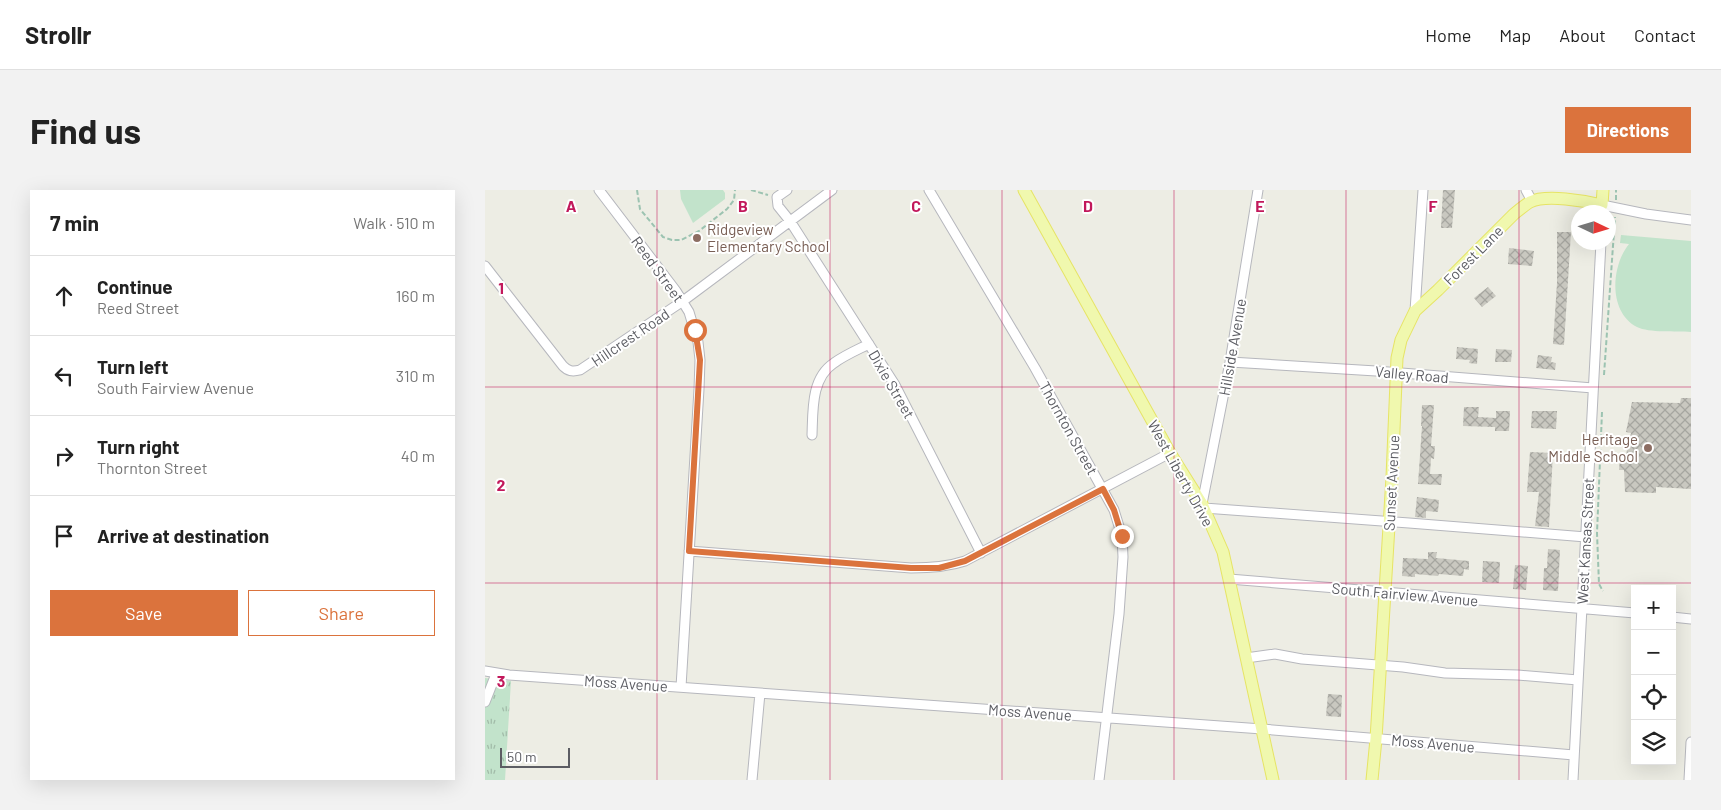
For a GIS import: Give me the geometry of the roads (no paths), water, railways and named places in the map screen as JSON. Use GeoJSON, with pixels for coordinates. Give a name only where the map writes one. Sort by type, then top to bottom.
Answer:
{"type":"FeatureCollection","features":[{"type":"Feature","properties":{"kind":"main road","name":"West Liberty Drive"},"geometry":{"type":"LineString","coordinates":[[1024,190],[1171,453],[1203,506],[1223,552],[1273,780]]}},
{"type":"Feature","properties":{"kind":"main road"},"geometry":{"type":"LineString","coordinates":[[1602,205],[1603,190]]}},
{"type":"Feature","properties":{"kind":"main road"},"geometry":{"type":"LineString","coordinates":[[1532,201],[1565,199],[1587,205]]}},
{"type":"Feature","properties":{"kind":"main road","name":"Forest Lane"},"geometry":{"type":"LineString","coordinates":[[1415,311],[1514,214],[1532,201]]}},
{"type":"Feature","properties":{"kind":"main road","name":"Sunset Avenue"},"geometry":{"type":"LineString","coordinates":[[1372,780],[1381,666],[1397,358],[1401,340],[1415,311]]}},
{"type":"Feature","properties":{"kind":"street","name":"Reed Street"},"geometry":{"type":"LineString","coordinates":[[599,190],[683,302],[695,330],[700,360],[681,687]]}},
{"type":"Feature","properties":{"kind":"street","name":"Dixie Street"},"geometry":{"type":"LineString","coordinates":[[787,190],[777,197],[778,206],[895,385],[981,553]]}},
{"type":"Feature","properties":{"kind":"street","name":"Hillcrest Road"},"geometry":{"type":"LineString","coordinates":[[485,266],[563,366],[570,371],[580,370],[683,302],[832,190]]}},
{"type":"Feature","properties":{"kind":"street","name":"Thornton Street"},"geometry":{"type":"LineString","coordinates":[[929,190],[1035,368],[1103,489],[1119,523],[1123,557],[1119,614],[1099,780]]}},
{"type":"Feature","properties":{"kind":"street","name":"Hillside Avenue"},"geometry":{"type":"LineString","coordinates":[[1203,506],[1230,362],[1258,190]]}},
{"type":"Feature","properties":{"kind":"street","name":"Sunset Avenue"},"geometry":{"type":"LineString","coordinates":[[1415,311],[1423,190]]}},
{"type":"Feature","properties":{"kind":"street"},"geometry":{"type":"LineString","coordinates":[[1526,190],[1532,201]]}},
{"type":"Feature","properties":{"kind":"street"},"geometry":{"type":"LineString","coordinates":[[1616,211],[1691,220]]}},
{"type":"Feature","properties":{"kind":"street","name":"West Kansas Street"},"geometry":{"type":"LineString","coordinates":[[1573,780],[1601,250]]}},
{"type":"Feature","properties":{"kind":"street"},"geometry":{"type":"LineString","coordinates":[[812,435],[814,396],[821,378],[833,363],[869,344]]}},
{"type":"Feature","properties":{"kind":"street","name":"Valley Road"},"geometry":{"type":"LineString","coordinates":[[1230,362],[1396,372],[1593,388]]}},
{"type":"Feature","properties":{"kind":"street"},"geometry":{"type":"LineString","coordinates":[[689,551],[911,568],[939,568],[952,565],[981,553],[1171,453]]}},
{"type":"Feature","properties":{"kind":"street"},"geometry":{"type":"LineString","coordinates":[[1203,506],[1585,537]]}},
{"type":"Feature","properties":{"kind":"street","name":"South Fairview Avenue"},"geometry":{"type":"LineString","coordinates":[[1229,579],[1631,612]]}},
{"type":"Feature","properties":{"kind":"street"},"geometry":{"type":"LineString","coordinates":[[1676,617],[1691,619]]}},
{"type":"Feature","properties":{"kind":"street"},"geometry":{"type":"LineString","coordinates":[[1246,658],[1275,654],[1302,659],[1403,667],[1445,673],[1518,675],[1578,680]]}},
{"type":"Feature","properties":{"kind":"street","name":"Moss Avenue"},"geometry":{"type":"LineString","coordinates":[[485,671],[496,674],[1262,729],[1574,755]]}},
{"type":"Feature","properties":{"kind":"street"},"geometry":{"type":"LineString","coordinates":[[485,702],[496,674]]}},
{"type":"Feature","properties":{"kind":"street"},"geometry":{"type":"LineString","coordinates":[[752,780],[760,693]]}},
{"type":"Feature","properties":{"kind":"street"},"geometry":{"type":"LineString","coordinates":[[1689,780],[1691,742]]}},
{"type":"Feature","properties":{"kind":"place","name":"Ridgeview Elementary School"},"geometry":{"type":"Point","coordinates":[697,238]}},
{"type":"Feature","properties":{"kind":"place","name":"Heritage Middle School"},"geometry":{"type":"Point","coordinates":[1648,448]}}]}
